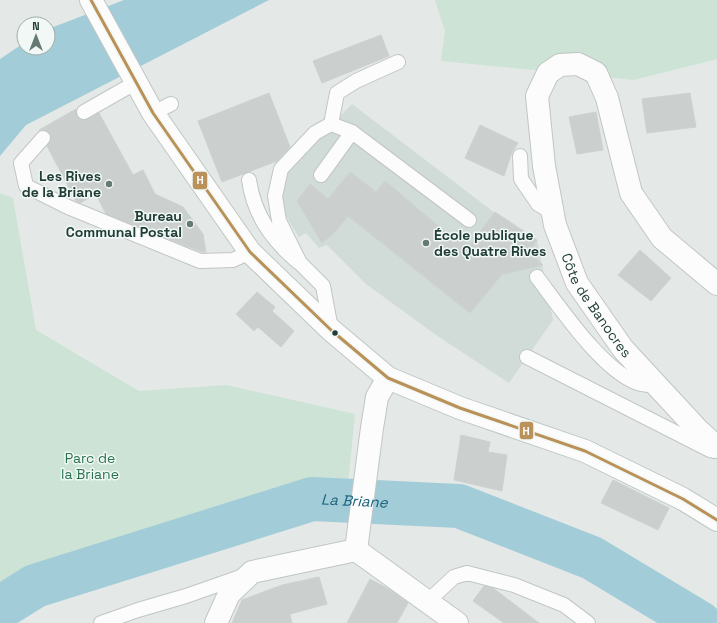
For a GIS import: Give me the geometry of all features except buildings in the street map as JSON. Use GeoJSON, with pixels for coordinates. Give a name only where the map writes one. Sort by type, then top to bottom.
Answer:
{"type":"FeatureCollection","features":[{"type":"Feature","properties":{"kind":"street"},"geometry":{"type":"LineString","coordinates":[[91,0],[136,83],[162,109],[250,252],[331,330],[388,378],[460,408],[585,451],[683,499],[717,520]]}},
{"type":"Feature","properties":{"kind":"street","name":"Côte de Banocres"},"geometry":{"type":"LineString","coordinates":[[717,284],[662,238],[631,193],[609,105],[596,73],[578,64],[560,65],[548,73],[537,96],[544,166],[555,225],[577,283],[623,349],[698,430],[717,447]]}},
{"type":"Feature","properties":{"kind":"street"},"geometry":{"type":"LineString","coordinates":[[357,544],[378,398],[388,378]]}},
{"type":"Feature","properties":{"kind":"street"},"geometry":{"type":"LineString","coordinates":[[216,623],[229,594],[252,572],[357,544]]}},
{"type":"Feature","properties":{"kind":"street"},"geometry":{"type":"LineString","coordinates":[[357,544],[427,602],[457,623]]}},
{"type":"Feature","properties":{"kind":"lane"},"geometry":{"type":"LineString","coordinates":[[300,263],[279,221],[275,196],[281,169],[314,134],[331,124],[337,93],[356,81],[398,62]]}},
{"type":"Feature","properties":{"kind":"lane"},"geometry":{"type":"LineString","coordinates":[[84,112],[136,83]]}},
{"type":"Feature","properties":{"kind":"lane"},"geometry":{"type":"LineString","coordinates":[[331,124],[352,132],[469,220]]}},
{"type":"Feature","properties":{"kind":"lane"},"geometry":{"type":"LineString","coordinates":[[321,175],[352,132]]}},
{"type":"Feature","properties":{"kind":"lane"},"geometry":{"type":"LineString","coordinates":[[43,138],[22,163],[26,186],[68,207],[200,261],[233,260],[250,252]]}},
{"type":"Feature","properties":{"kind":"lane"},"geometry":{"type":"LineString","coordinates":[[520,156],[520,179],[538,204],[553,213]]}},
{"type":"Feature","properties":{"kind":"lane"},"geometry":{"type":"LineString","coordinates":[[249,180],[252,198],[261,219],[280,247],[300,263],[323,286],[331,330]]}},
{"type":"Feature","properties":{"kind":"lane"},"geometry":{"type":"LineString","coordinates":[[537,277],[586,342],[622,375],[640,384],[656,385]]}},
{"type":"Feature","properties":{"kind":"lane"},"geometry":{"type":"LineString","coordinates":[[527,358],[710,450],[717,451]]}},
{"type":"Feature","properties":{"kind":"lane"},"geometry":{"type":"LineString","coordinates":[[101,623],[186,596],[252,572]]}},
{"type":"Feature","properties":{"kind":"lane"},"geometry":{"type":"LineString","coordinates":[[427,602],[454,577],[467,573],[514,585],[564,605],[588,623]]}},
{"type":"Feature","properties":{"kind":"shaded area","name":"École publique des Quatre Rives"},"geometry":{"type":"Polygon","coordinates":[[[352,104],[495,213],[537,240],[553,320],[509,383],[436,335],[366,284],[327,245],[319,248],[306,233],[299,237],[283,212],[280,196],[283,179],[291,166],[352,104]]]}},
{"type":"Feature","properties":{"kind":"green space"},"geometry":{"type":"Polygon","coordinates":[[[435,0],[717,0],[717,59],[634,80],[441,61],[445,31],[435,0]]]}},
{"type":"Feature","properties":{"kind":"green space","name":"Parc de la Briane"},"geometry":{"type":"Polygon","coordinates":[[[0,193],[13,198],[36,330],[139,391],[226,385],[355,414],[348,484],[312,493],[33,579],[0,596],[0,193]]]}},
{"type":"Feature","properties":{"kind":"water"},"geometry":{"type":"Polygon","coordinates":[[[124,0],[269,0],[26,125],[0,156],[0,59],[16,48],[16,56],[56,56],[56,26],[124,0]]]}},
{"type":"Feature","properties":{"kind":"waterway","name":"La Briane"},"geometry":{"type":"LineString","coordinates":[[0,608],[35,586],[312,499],[459,506],[592,558],[700,623]]}},
{"type":"Feature","properties":{"kind":"transit line","name":"H"},"geometry":{"type":"LineString","coordinates":[[91,0],[153,113],[250,252],[331,330],[388,378],[460,408],[585,451],[683,499],[717,520]]}},
{"type":"Feature","properties":{"kind":"place","name":"Les Rives de la Briane"},"geometry":{"type":"Point","coordinates":[109,184]}},
{"type":"Feature","properties":{"kind":"place","name":"Bureau Communal Postal"},"geometry":{"type":"Point","coordinates":[190,224]}},
{"type":"Feature","properties":{"kind":"place","name":"École publique des Quatre Rives"},"geometry":{"type":"Point","coordinates":[426,243]}}]}
